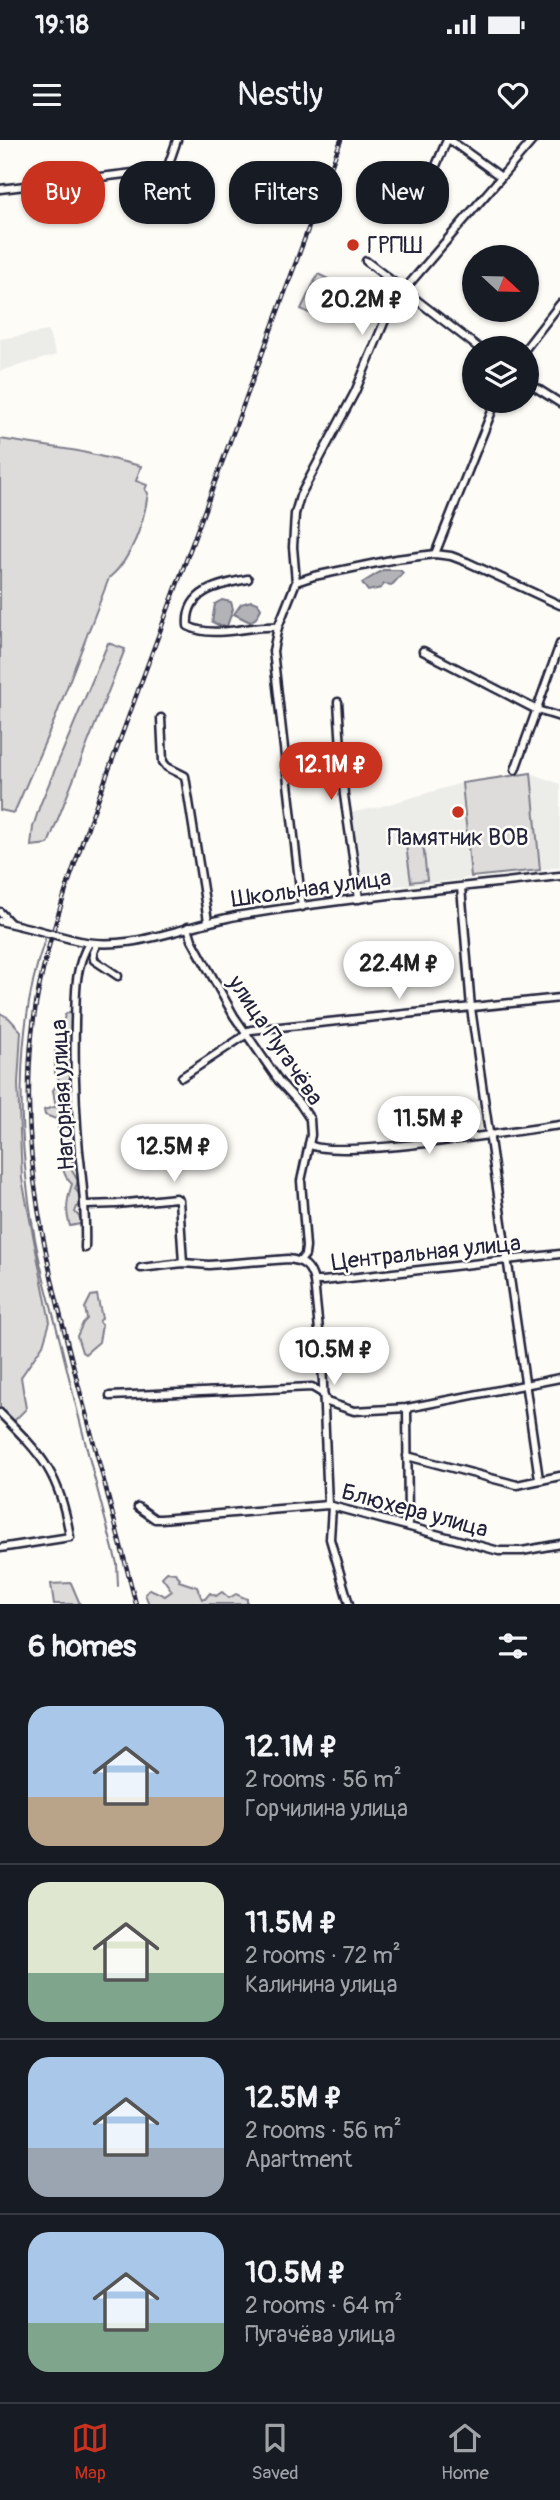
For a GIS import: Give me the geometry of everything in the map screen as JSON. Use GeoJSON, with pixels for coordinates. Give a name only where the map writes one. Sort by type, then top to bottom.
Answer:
{"type":"FeatureCollection","features":[{"type":"Feature","properties":{"kind":"street"},"geometry":{"type":"LineString","coordinates":[[0,189],[167,169],[177,140]]}},
{"type":"Feature","properties":{"kind":"street"},"geometry":{"type":"LineString","coordinates":[[438,161],[449,140],[501,177]]}},
{"type":"Feature","properties":{"kind":"street"},"geometry":{"type":"LineString","coordinates":[[302,907],[272,651],[278,627],[296,582],[293,537],[300,496],[355,393],[391,300],[404,290],[533,140]]}},
{"type":"Feature","properties":{"kind":"street"},"geometry":{"type":"LineString","coordinates":[[366,261],[464,336]]}},
{"type":"Feature","properties":{"kind":"street"},"geometry":{"type":"LineString","coordinates":[[535,336],[560,304]]}},
{"type":"Feature","properties":{"kind":"street"},"geometry":{"type":"LineString","coordinates":[[539,390],[560,403]]}},
{"type":"Feature","properties":{"kind":"street"},"geometry":{"type":"LineString","coordinates":[[435,554],[491,413]]}},
{"type":"Feature","properties":{"kind":"street"},"geometry":{"type":"LineString","coordinates":[[296,582],[396,559],[435,554],[467,562],[560,605]]}},
{"type":"Feature","properties":{"kind":"street"},"geometry":{"type":"LineString","coordinates":[[248,579],[211,587],[201,594],[188,615],[188,626],[208,631],[265,625],[278,627]]}},
{"type":"Feature","properties":{"kind":"street"},"geometry":{"type":"LineString","coordinates":[[515,769],[560,644]]}},
{"type":"Feature","properties":{"kind":"street"},"geometry":{"type":"LineString","coordinates":[[424,651],[537,710],[560,717]]}},
{"type":"Feature","properties":{"kind":"street"},"geometry":{"type":"LineString","coordinates":[[338,702],[344,795],[359,899]]}},
{"type":"Feature","properties":{"kind":"street"},"geometry":{"type":"LineString","coordinates":[[161,718],[163,762],[185,776],[208,921]]}},
{"type":"Feature","properties":{"kind":"street","name":"Школьная улица"},"geometry":{"type":"LineString","coordinates":[[0,921],[89,943],[137,941],[208,921],[359,899],[560,876]]}},
{"type":"Feature","properties":{"kind":"street"},"geometry":{"type":"LineString","coordinates":[[461,887],[471,1008],[539,1479]]}},
{"type":"Feature","properties":{"kind":"street"},"geometry":{"type":"LineString","coordinates":[[0,912],[10,923]]}},
{"type":"Feature","properties":{"kind":"street","name":"улица Пугачёва"},"geometry":{"type":"LineString","coordinates":[[188,927],[224,1001],[279,1081],[307,1114],[311,1125],[301,1181],[306,1247],[301,1260]]}},
{"type":"Feature","properties":{"kind":"street","name":"Нагорная улица"},"geometry":{"type":"LineString","coordinates":[[85,1248],[86,1205],[79,1149],[73,1052],[75,982],[89,943]]}},
{"type":"Feature","properties":{"kind":"street"},"geometry":{"type":"LineString","coordinates":[[97,944],[93,952],[94,960],[118,976]]}},
{"type":"Feature","properties":{"kind":"street"},"geometry":{"type":"LineString","coordinates":[[182,1077],[251,1030],[560,998]]}},
{"type":"Feature","properties":{"kind":"street"},"geometry":{"type":"LineString","coordinates":[[309,1144],[311,1147],[333,1150],[438,1142],[560,1125]]}},
{"type":"Feature","properties":{"kind":"street"},"geometry":{"type":"LineString","coordinates":[[86,1205],[176,1198],[183,1264]]}},
{"type":"Feature","properties":{"kind":"street","name":"Центральная улица"},"geometry":{"type":"LineString","coordinates":[[141,1268],[301,1260],[311,1269],[314,1281],[560,1254]]}},
{"type":"Feature","properties":{"kind":"street"},"geometry":{"type":"LineString","coordinates":[[314,1281],[323,1360],[322,1393],[330,1539],[349,1604]]}},
{"type":"Feature","properties":{"kind":"street"},"geometry":{"type":"LineString","coordinates":[[110,1396],[312,1387],[322,1393],[327,1402],[354,1411],[407,1408],[560,1378]]}},
{"type":"Feature","properties":{"kind":"street"},"geometry":{"type":"LineString","coordinates":[[407,1408],[408,1526]]}},
{"type":"Feature","properties":{"kind":"street"},"geometry":{"type":"LineString","coordinates":[[0,1413],[46,1463],[61,1492],[70,1536],[0,1548]]}},
{"type":"Feature","properties":{"kind":"street"},"geometry":{"type":"LineString","coordinates":[[407,1456],[517,1485],[560,1476]]}},
{"type":"Feature","properties":{"kind":"street","name":"Блюхера улица"},"geometry":{"type":"LineString","coordinates":[[138,1507],[155,1519],[161,1519],[330,1506],[499,1550],[522,1551],[560,1544]]}},
{"type":"Feature","properties":{"kind":"shaded area"},"geometry":{"type":"Polygon","coordinates":[[[318,274],[334,282],[317,317],[301,309],[318,274]]]}},
{"type":"Feature","properties":{"kind":"shaded area"},"geometry":{"type":"Polygon","coordinates":[[[48,331],[56,355],[0,371],[0,339],[48,331]]]}},
{"type":"Feature","properties":{"kind":"shaded area"},"geometry":{"type":"Polygon","coordinates":[[[0,439],[78,451],[141,466],[136,481],[147,485],[145,490],[148,493],[136,539],[124,561],[109,578],[54,721],[14,813],[0,810],[0,439]]]}},
{"type":"Feature","properties":{"kind":"shaded area"},"geometry":{"type":"Polygon","coordinates":[[[383,570],[400,570],[403,573],[392,585],[384,584],[381,588],[368,591],[362,583],[383,570]]]}},
{"type":"Feature","properties":{"kind":"shaded area"},"geometry":{"type":"Polygon","coordinates":[[[222,600],[231,602],[233,609],[227,626],[212,622],[215,604],[222,600]]]}},
{"type":"Feature","properties":{"kind":"shaded area"},"geometry":{"type":"Polygon","coordinates":[[[251,601],[258,603],[261,609],[256,618],[250,622],[234,614],[241,604],[251,601]]]}},
{"type":"Feature","properties":{"kind":"shaded area"},"geometry":{"type":"Polygon","coordinates":[[[108,643],[125,649],[48,844],[31,846],[33,827],[40,805],[108,643]]]}},
{"type":"Feature","properties":{"kind":"shaded area"},"geometry":{"type":"Polygon","coordinates":[[[531,773],[560,784],[560,867],[540,870],[531,773]]]}},
{"type":"Feature","properties":{"kind":"shaded area"},"geometry":{"type":"Polygon","coordinates":[[[531,773],[540,870],[471,877],[462,783],[531,773]]]}},
{"type":"Feature","properties":{"kind":"shaded area"},"geometry":{"type":"Polygon","coordinates":[[[462,783],[471,877],[364,889],[357,842],[353,843],[350,813],[462,783]]]}},
{"type":"Feature","properties":{"kind":"shaded area"},"geometry":{"type":"Polygon","coordinates":[[[422,835],[427,880],[411,882],[405,838],[422,835]]]}},
{"type":"Feature","properties":{"kind":"shaded area"},"geometry":{"type":"Polygon","coordinates":[[[69,1012],[72,1031],[67,1036],[66,1055],[72,1059],[68,1083],[73,1094],[69,1099],[69,1115],[65,1124],[71,1127],[67,1138],[58,1130],[59,1120],[45,1115],[44,1110],[58,1106],[53,1090],[59,1082],[55,1073],[55,1052],[65,1015],[69,1012]]]}},
{"type":"Feature","properties":{"kind":"shaded area"},"geometry":{"type":"Polygon","coordinates":[[[0,1013],[21,1031],[18,1084],[22,1179],[50,1322],[43,1345],[21,1377],[26,1409],[14,1421],[0,1407],[0,1013]]]}},
{"type":"Feature","properties":{"kind":"shaded area"},"geometry":{"type":"Polygon","coordinates":[[[68,1149],[74,1165],[71,1169],[78,1181],[75,1189],[83,1198],[75,1212],[82,1220],[80,1224],[70,1226],[67,1205],[72,1184],[64,1172],[63,1163],[68,1149]]]}},
{"type":"Feature","properties":{"kind":"shaded area"},"geometry":{"type":"Polygon","coordinates":[[[97,1295],[102,1318],[99,1322],[102,1325],[99,1342],[85,1354],[77,1336],[87,1319],[85,1308],[91,1296],[97,1295]]]}},
{"type":"Feature","properties":{"kind":"shaded area"},"geometry":{"type":"Polygon","coordinates":[[[167,1572],[175,1573],[180,1578],[179,1581],[197,1587],[202,1599],[210,1593],[216,1596],[222,1592],[229,1598],[236,1594],[247,1599],[247,1604],[149,1604],[145,1594],[150,1589],[165,1596],[172,1591],[162,1577],[167,1572]]]}},
{"type":"Feature","properties":{"kind":"shaded area"},"geometry":{"type":"Polygon","coordinates":[[[71,1583],[80,1604],[54,1604],[51,1584],[71,1583]]]}},
{"type":"Feature","properties":{"kind":"waterway"},"geometry":{"type":"LineString","coordinates":[[45,939],[35,974],[23,1050],[22,1127],[29,1203],[38,1253],[117,1564],[118,1586]]}},
{"type":"Feature","properties":{"kind":"railway"},"geometry":{"type":"LineString","coordinates":[[136,1604],[67,1340],[38,1211],[29,1124],[29,1080],[35,1009],[52,936],[83,840],[341,140]]}},
{"type":"Feature","properties":{"kind":"place","name":"ГРПШ"},"geometry":{"type":"Point","coordinates":[353,245]}},
{"type":"Feature","properties":{"kind":"place","name":"Памятник ВОВ"},"geometry":{"type":"Point","coordinates":[458,812]}}]}
